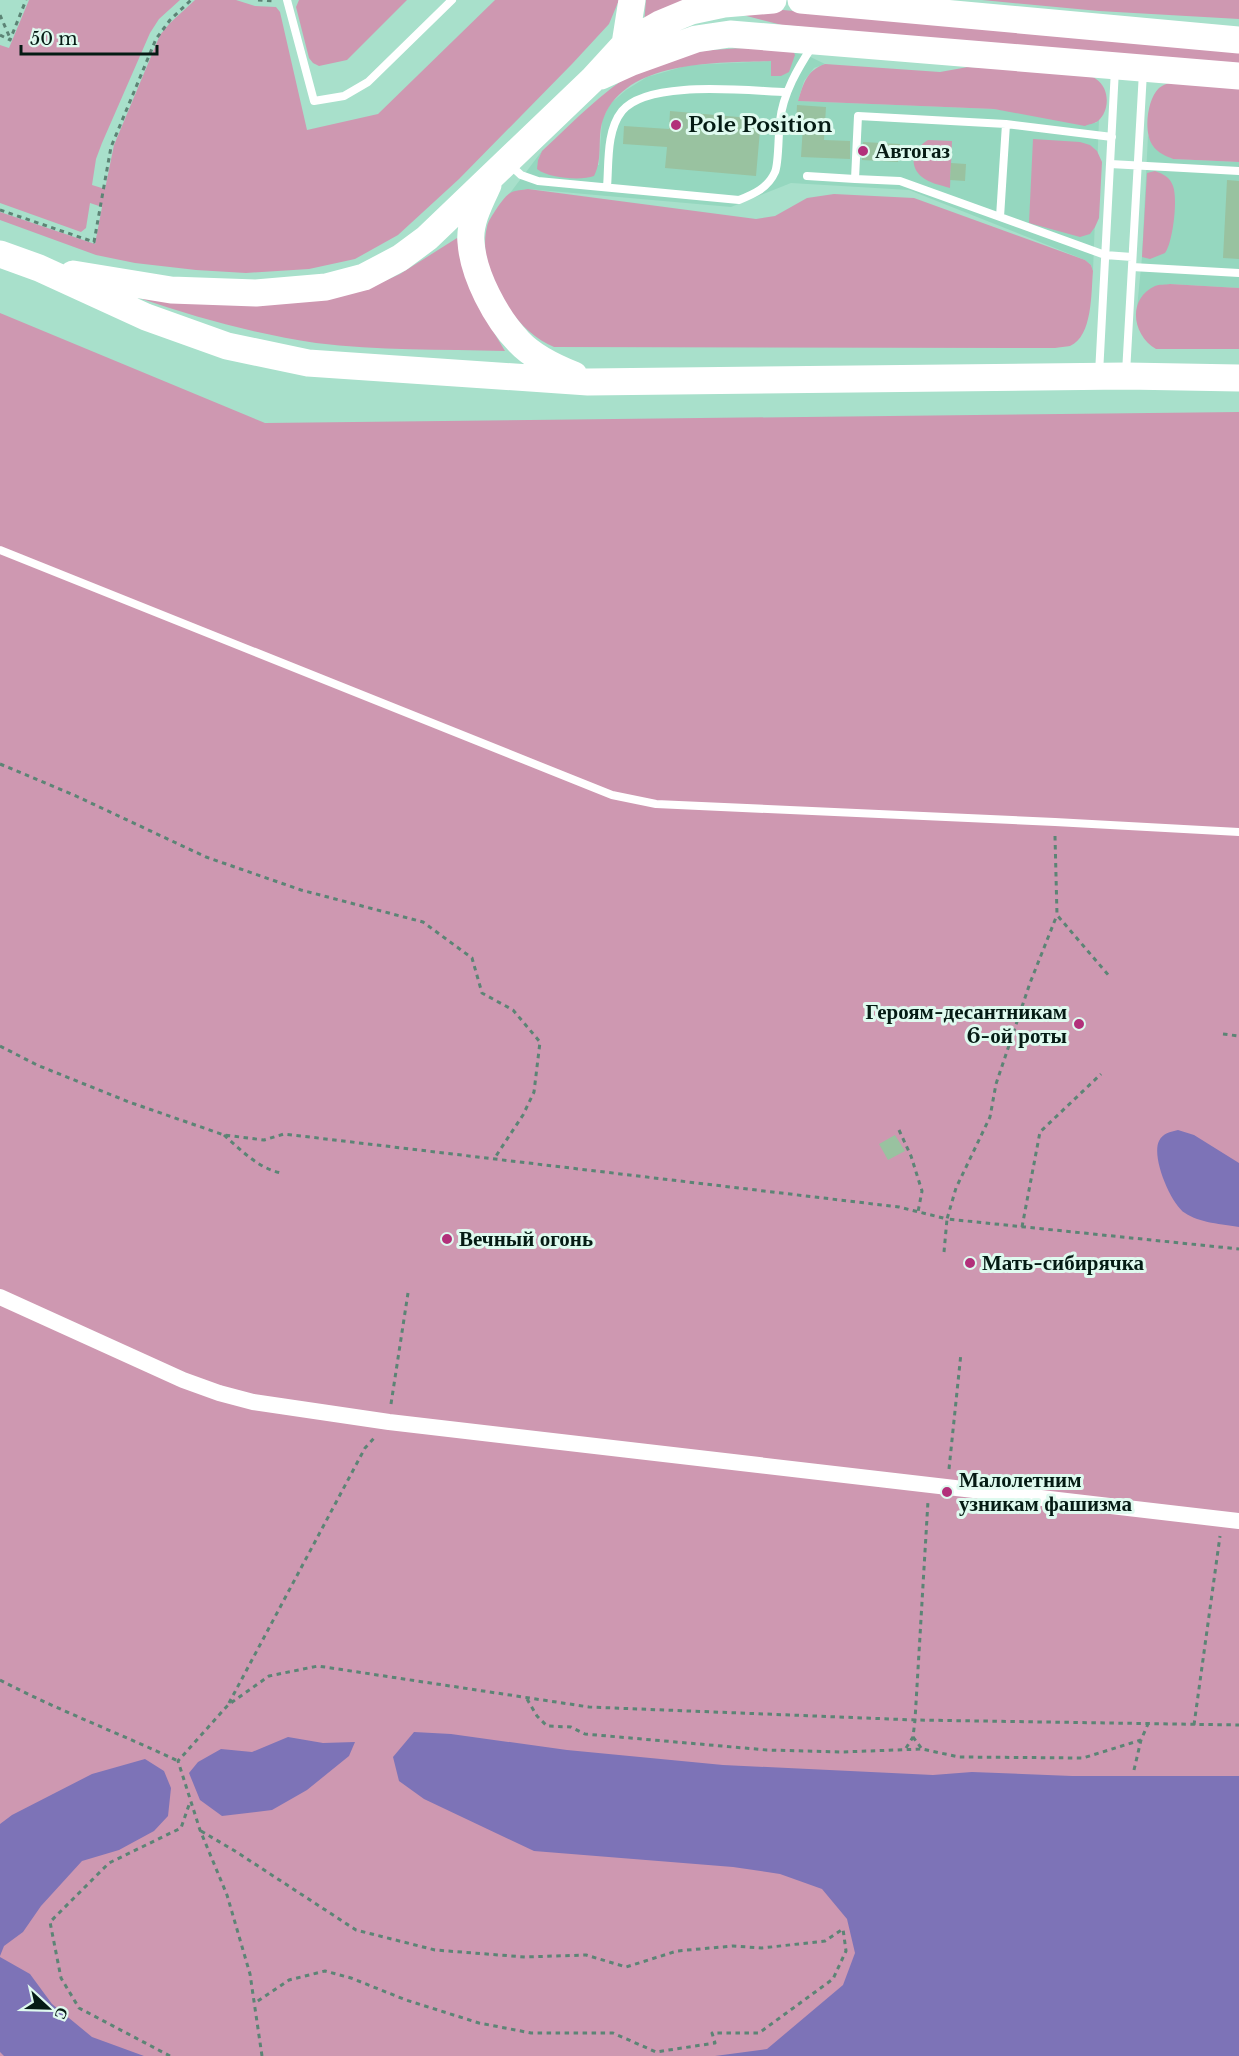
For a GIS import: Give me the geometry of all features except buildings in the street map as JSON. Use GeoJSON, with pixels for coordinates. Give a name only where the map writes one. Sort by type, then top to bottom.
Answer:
{"type":"FeatureCollection","features":[{"type":"Feature","properties":{"kind":"main road"},"geometry":{"type":"LineString","coordinates":[[624,44],[632,0]]}},
{"type":"Feature","properties":{"kind":"main road"},"geometry":{"type":"LineString","coordinates":[[39,268],[171,290],[256,292],[326,287],[364,277],[400,258],[427,238],[592,80],[624,44],[660,24],[691,11],[724,4],[773,0]]}},
{"type":"Feature","properties":{"kind":"main road"},"geometry":{"type":"LineString","coordinates":[[801,0],[1239,40]]}},
{"type":"Feature","properties":{"kind":"main road"},"geometry":{"type":"LineString","coordinates":[[592,80],[632,62],[696,39],[730,34],[1239,76]]}},
{"type":"Feature","properties":{"kind":"main road"},"geometry":{"type":"LineString","coordinates":[[500,169],[476,210],[471,241],[479,275],[493,308],[519,342],[546,363],[588,382]]}},
{"type":"Feature","properties":{"kind":"main road"},"geometry":{"type":"LineString","coordinates":[[0,254],[39,268],[146,317],[226,346],[308,363],[588,382],[1126,376],[1239,378]]}},
{"type":"Feature","properties":{"kind":"street"},"geometry":{"type":"LineString","coordinates":[[0,1297],[183,1380],[253,1402],[389,1422],[1239,1521]]}},
{"type":"Feature","properties":{"kind":"lane"},"geometry":{"type":"LineString","coordinates":[[285,0],[314,101],[344,96],[368,82],[452,0]]}},
{"type":"Feature","properties":{"kind":"lane"},"geometry":{"type":"LineString","coordinates":[[500,169],[538,181],[739,200],[762,190],[776,172],[780,118],[787,92],[795,73],[815,42]]}},
{"type":"Feature","properties":{"kind":"lane"},"geometry":{"type":"LineString","coordinates":[[1099,377],[1116,66]]}},
{"type":"Feature","properties":{"kind":"lane"},"geometry":{"type":"LineString","coordinates":[[1126,376],[1143,68]]}},
{"type":"Feature","properties":{"kind":"lane"},"geometry":{"type":"LineString","coordinates":[[607,187],[612,132],[622,111],[641,97],[679,90],[787,92]]}},
{"type":"Feature","properties":{"kind":"lane"},"geometry":{"type":"LineString","coordinates":[[855,179],[858,116],[1006,124],[1112,136]]}},
{"type":"Feature","properties":{"kind":"lane"},"geometry":{"type":"LineString","coordinates":[[1000,218],[1006,124]]}},
{"type":"Feature","properties":{"kind":"lane"},"geometry":{"type":"LineString","coordinates":[[1110,164],[1239,171]]}},
{"type":"Feature","properties":{"kind":"lane"},"geometry":{"type":"LineString","coordinates":[[807,176],[900,181],[1105,255],[1132,257]]}},
{"type":"Feature","properties":{"kind":"lane"},"geometry":{"type":"LineString","coordinates":[[1132,267],[1239,273]]}},
{"type":"Feature","properties":{"kind":"lane"},"geometry":{"type":"LineString","coordinates":[[0,550],[612,795],[656,804],[1239,832]]}},
{"type":"Feature","properties":{"kind":"path"},"geometry":{"type":"LineString","coordinates":[[10,40],[26,0]]}},
{"type":"Feature","properties":{"kind":"path"},"geometry":{"type":"LineString","coordinates":[[0,210],[94,242],[111,147],[156,39],[170,20],[191,0]]}},
{"type":"Feature","properties":{"kind":"path"},"geometry":{"type":"LineString","coordinates":[[258,0],[285,0]]}},
{"type":"Feature","properties":{"kind":"path"},"geometry":{"type":"LineString","coordinates":[[0,15],[10,40]]}},
{"type":"Feature","properties":{"kind":"path"},"geometry":{"type":"LineString","coordinates":[[0,35],[10,40]]}},
{"type":"Feature","properties":{"kind":"path"},"geometry":{"type":"LineString","coordinates":[[0,764],[76,796],[206,857],[301,890],[423,922],[472,958],[482,993],[513,1010],[540,1042],[534,1092],[523,1115],[494,1159]]}},
{"type":"Feature","properties":{"kind":"path"},"geometry":{"type":"LineString","coordinates":[[944,1252],[947,1219],[956,1188],[990,1117],[996,1084],[1030,983],[1057,915],[1055,822]]}},
{"type":"Feature","properties":{"kind":"path"},"geometry":{"type":"LineString","coordinates":[[1057,915],[1110,977]]}},
{"type":"Feature","properties":{"kind":"path"},"geometry":{"type":"LineString","coordinates":[[1223,1034],[1239,1036]]}},
{"type":"Feature","properties":{"kind":"path"},"geometry":{"type":"LineString","coordinates":[[0,1046],[37,1065],[129,1102],[224,1135],[264,1140],[284,1134],[899,1207],[947,1219],[1239,1249]]}},
{"type":"Feature","properties":{"kind":"path"},"geometry":{"type":"LineString","coordinates":[[1022,1227],[1040,1131],[1101,1074]]}},
{"type":"Feature","properties":{"kind":"path"},"geometry":{"type":"LineString","coordinates":[[899,1130],[911,1156],[922,1191],[918,1212]]}},
{"type":"Feature","properties":{"kind":"path"},"geometry":{"type":"LineString","coordinates":[[224,1135],[255,1162],[271,1171],[281,1173]]}},
{"type":"Feature","properties":{"kind":"path"},"geometry":{"type":"LineString","coordinates":[[228,1705],[365,1448],[389,1422],[408,1293]]}},
{"type":"Feature","properties":{"kind":"path"},"geometry":{"type":"LineString","coordinates":[[947,1486],[961,1353]]}},
{"type":"Feature","properties":{"kind":"path"},"geometry":{"type":"LineString","coordinates":[[906,1748],[913,1737],[915,1720],[930,1484]]}},
{"type":"Feature","properties":{"kind":"path"},"geometry":{"type":"LineString","coordinates":[[1194,1725],[1222,1520]]}},
{"type":"Feature","properties":{"kind":"path"},"geometry":{"type":"LineString","coordinates":[[177,1761],[228,1705],[269,1676],[318,1666],[589,1707],[915,1720],[1239,1725]]}},
{"type":"Feature","properties":{"kind":"path"},"geometry":{"type":"LineString","coordinates":[[0,1680],[177,1761],[200,1830],[227,1895],[250,1974],[262,2056]]}},
{"type":"Feature","properties":{"kind":"path"},"geometry":{"type":"LineString","coordinates":[[526,1698],[537,1716],[547,1726],[572,1727],[585,1734],[767,1749],[842,1752],[906,1748],[959,1757],[1083,1758],[1140,1740]]}},
{"type":"Feature","properties":{"kind":"path"},"geometry":{"type":"LineString","coordinates":[[1134,1770],[1140,1740],[1148,1724]]}},
{"type":"Feature","properties":{"kind":"path"},"geometry":{"type":"LineString","coordinates":[[913,1737],[922,1749]]}},
{"type":"Feature","properties":{"kind":"path"},"geometry":{"type":"LineString","coordinates":[[170,2056],[78,2008],[61,1978],[51,1922],[109,1863],[181,1828],[190,1800]]}},
{"type":"Feature","properties":{"kind":"path"},"geometry":{"type":"LineString","coordinates":[[200,1830],[356,1930],[435,1950],[525,1957],[586,1955],[626,1967],[677,1951],[733,1946],[762,1948],[825,1941],[843,1929],[846,1951],[833,1979],[759,2033],[712,2033],[715,2043],[656,2052],[613,2033],[531,2033],[479,2023],[325,1971],[289,1980],[255,2003]]}},
{"type":"Feature","properties":{"kind":"shaded area"},"geometry":{"type":"Polygon","coordinates":[[[29,0],[180,0],[159,19],[150,33],[102,143],[96,159],[92,185],[105,189],[114,145],[160,35],[195,0],[236,0],[255,6],[276,7],[280,12],[307,130],[378,114],[495,0],[619,0],[609,24],[572,64],[459,179],[398,235],[355,259],[309,269],[246,273],[135,263],[96,255],[0,220],[0,212],[95,244],[102,207],[90,203],[86,228],[81,232],[0,203],[0,45],[9,48],[29,0]]]}},
{"type":"Feature","properties":{"kind":"shaded area"},"geometry":{"type":"Polygon","coordinates":[[[299,0],[407,0],[347,60],[319,66],[309,58],[296,7],[299,0]]]}},
{"type":"Feature","properties":{"kind":"shaded area"},"geometry":{"type":"Polygon","coordinates":[[[646,0],[690,0],[644,24],[646,0]]]}},
{"type":"Feature","properties":{"kind":"shaded area"},"geometry":{"type":"Polygon","coordinates":[[[982,0],[1239,0],[1239,19],[1099,11],[982,0]]]}},
{"type":"Feature","properties":{"kind":"shaded area"},"geometry":{"type":"Polygon","coordinates":[[[783,10],[1239,51],[1239,66],[782,25],[739,14],[783,10]]]}},
{"type":"Feature","properties":{"kind":"shaded area"},"geometry":{"type":"Polygon","coordinates":[[[792,48],[825,64],[814,68],[804,81],[798,101],[994,109],[1096,123],[1099,119],[1093,271],[1091,265],[1085,260],[909,190],[791,183],[731,207],[528,189],[510,193],[542,151],[538,160],[599,165],[602,120],[610,104],[626,90],[647,77],[689,65],[772,61],[771,76],[792,48]]]}},
{"type":"Feature","properties":{"kind":"shaded area"},"geometry":{"type":"Polygon","coordinates":[[[792,48],[795,55],[789,72],[781,76],[771,76],[771,61],[726,62],[677,68],[654,74],[633,84],[616,98],[604,117],[600,131],[599,161],[594,176],[565,178],[549,175],[537,169],[542,151],[606,93],[649,65],[697,52],[792,48]]]}},
{"type":"Feature","properties":{"kind":"shaded area"},"geometry":{"type":"Polygon","coordinates":[[[825,64],[940,72],[968,67],[1083,74],[1101,83],[1107,100],[1102,117],[1095,123],[1085,126],[994,109],[798,101],[804,83],[810,74],[825,64]]]}},
{"type":"Feature","properties":{"kind":"shaded area"},"geometry":{"type":"Polygon","coordinates":[[[1176,81],[1239,87],[1239,162],[1173,159],[1153,146],[1147,125],[1149,108],[1159,88],[1176,81]]]}},
{"type":"Feature","properties":{"kind":"shaded area"},"geometry":{"type":"Polygon","coordinates":[[[1148,135],[1153,146],[1173,159],[1239,162],[1239,288],[1170,284],[1144,296],[1137,308],[1148,135]]]}},
{"type":"Feature","properties":{"kind":"shaded area"},"geometry":{"type":"Polygon","coordinates":[[[1033,139],[1080,142],[1090,145],[1097,151],[1102,162],[1099,218],[1090,234],[1080,237],[1029,223],[1033,139]]]}},
{"type":"Feature","properties":{"kind":"shaded area"},"geometry":{"type":"Polygon","coordinates":[[[928,140],[952,141],[950,188],[935,184],[917,172],[914,157],[919,147],[928,140]]]}},
{"type":"Feature","properties":{"kind":"shaded area"},"geometry":{"type":"Polygon","coordinates":[[[1155,171],[1166,176],[1172,183],[1175,210],[1165,253],[1150,259],[1142,257],[1147,173],[1155,171]]]}},
{"type":"Feature","properties":{"kind":"shaded area"},"geometry":{"type":"Polygon","coordinates":[[[528,189],[756,219],[775,216],[807,198],[834,194],[914,198],[1085,260],[1091,265],[1093,271],[1087,323],[1078,341],[1070,346],[1055,348],[554,347],[525,328],[512,313],[501,297],[487,262],[485,244],[490,219],[508,194],[528,189]]]}},
{"type":"Feature","properties":{"kind":"shaded area"},"geometry":{"type":"Polygon","coordinates":[[[457,238],[487,321],[505,351],[386,349],[316,343],[227,325],[139,298],[176,302],[367,289],[400,274],[457,238]]]}},
{"type":"Feature","properties":{"kind":"shaded area"},"geometry":{"type":"Polygon","coordinates":[[[1157,285],[1239,288],[1239,349],[1156,349],[1148,343],[1142,335],[1136,317],[1140,299],[1157,285]]]}},
{"type":"Feature","properties":{"kind":"shaded area"},"geometry":{"type":"Polygon","coordinates":[[[0,313],[265,423],[1239,412],[1239,2056],[0,2056],[0,313]]]}},
{"type":"Feature","properties":{"kind":"shaded area"},"geometry":{"type":"Polygon","coordinates":[[[1178,1130],[1194,1135],[1239,1163],[1239,1227],[1204,1221],[1191,1216],[1185,1213],[1174,1200],[1160,1168],[1157,1148],[1163,1136],[1178,1130]]]}},
{"type":"Feature","properties":{"kind":"shaded area"},"geometry":{"type":"Polygon","coordinates":[[[414,1732],[451,1734],[567,1750],[723,1765],[933,1775],[972,1772],[1072,1776],[1239,1776],[1239,2056],[715,2056],[767,2049],[843,1985],[855,1953],[847,1919],[822,1889],[780,1874],[733,1867],[534,1851],[424,1799],[399,1781],[393,1757],[414,1732]]]}},
{"type":"Feature","properties":{"kind":"shaded area"},"geometry":{"type":"Polygon","coordinates":[[[288,1737],[323,1743],[355,1742],[349,1756],[307,1790],[272,1810],[222,1816],[200,1800],[189,1773],[198,1762],[221,1749],[252,1752],[288,1737]]]}},
{"type":"Feature","properties":{"kind":"shaded area"},"geometry":{"type":"Polygon","coordinates":[[[145,1759],[164,1771],[171,1788],[168,1816],[154,1831],[119,1850],[82,1861],[41,1906],[23,1932],[4,1946],[0,1956],[0,1824],[12,1815],[92,1774],[145,1759]]]}},
{"type":"Feature","properties":{"kind":"shaded area"},"geometry":{"type":"Polygon","coordinates":[[[0,1957],[30,1974],[52,2004],[92,2037],[144,2056],[4,2056],[0,2052],[0,1957]]]}},
{"type":"Feature","properties":{"kind":"place","name":"Pole Position"},"geometry":{"type":"Point","coordinates":[676,125]}},
{"type":"Feature","properties":{"kind":"place","name":"Автогаз"},"geometry":{"type":"Point","coordinates":[863,151]}},
{"type":"Feature","properties":{"kind":"place","name":"Героям-десантникам 6-ой роты"},"geometry":{"type":"Point","coordinates":[1079,1024]}},
{"type":"Feature","properties":{"kind":"place","name":"Вечный огонь"},"geometry":{"type":"Point","coordinates":[447,1239]}},
{"type":"Feature","properties":{"kind":"place","name":"Мать-сибирячка"},"geometry":{"type":"Point","coordinates":[970,1263]}},
{"type":"Feature","properties":{"kind":"place","name":"Малолетним узникам фашизма"},"geometry":{"type":"Point","coordinates":[947,1492]}}]}
